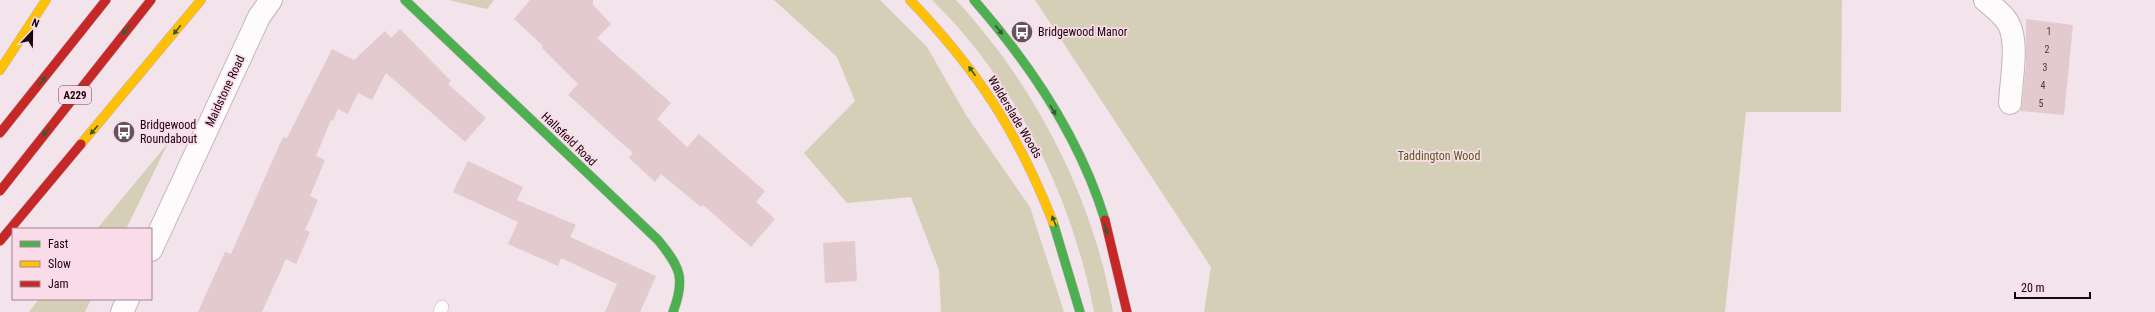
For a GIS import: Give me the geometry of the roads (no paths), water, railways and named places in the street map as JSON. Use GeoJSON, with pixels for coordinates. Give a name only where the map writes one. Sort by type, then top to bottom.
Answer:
{"type":"FeatureCollection","features":[{"type":"Feature","properties":{"kind":"street"},"geometry":{"type":"LineString","coordinates":[[0,70],[46,0]]}},
{"type":"Feature","properties":{"kind":"street","name":"A229"},"geometry":{"type":"LineString","coordinates":[[0,133],[106,0]]}},
{"type":"Feature","properties":{"kind":"street","name":"A229"},"geometry":{"type":"LineString","coordinates":[[0,191],[151,0]]}},
{"type":"Feature","properties":{"kind":"street"},"geometry":{"type":"LineString","coordinates":[[0,241],[201,0]]}},
{"type":"Feature","properties":{"kind":"street","name":"Maidstone Road"},"geometry":{"type":"LineString","coordinates":[[152,248],[257,21],[271,0]]}},
{"type":"Feature","properties":{"kind":"street","name":"Hallsfield Road"},"geometry":{"type":"LineString","coordinates":[[406,0],[658,240],[676,264],[681,274],[680,298],[674,312]]}},
{"type":"Feature","properties":{"kind":"street","name":"Walderslade Woods"},"geometry":{"type":"LineString","coordinates":[[910,0],[932,21],[963,58],[994,101],[1021,145],[1040,184],[1057,228],[1080,312]]}},
{"type":"Feature","properties":{"kind":"street"},"geometry":{"type":"LineString","coordinates":[[974,0],[1034,77],[1078,156],[1099,203],[1118,266],[1127,312]]}},
{"type":"Feature","properties":{"kind":"street"},"geometry":{"type":"LineString","coordinates":[[1985,0],[2001,13],[2010,26],[2014,40],[2010,103]]}},
{"type":"Feature","properties":{"kind":"street"},"geometry":{"type":"LineString","coordinates":[[122,312],[128,300]]}},
{"type":"Feature","properties":{"kind":"place","name":"Bridgewood Manor"},"geometry":{"type":"Point","coordinates":[1022,32]}},
{"type":"Feature","properties":{"kind":"place","name":"Bridgewood Roundabout"},"geometry":{"type":"Point","coordinates":[124,132]}},
{"type":"Feature","properties":{"kind":"park label","name":"Taddington Wood"},"geometry":{"type":"Point","coordinates":[1439,156]}}]}
